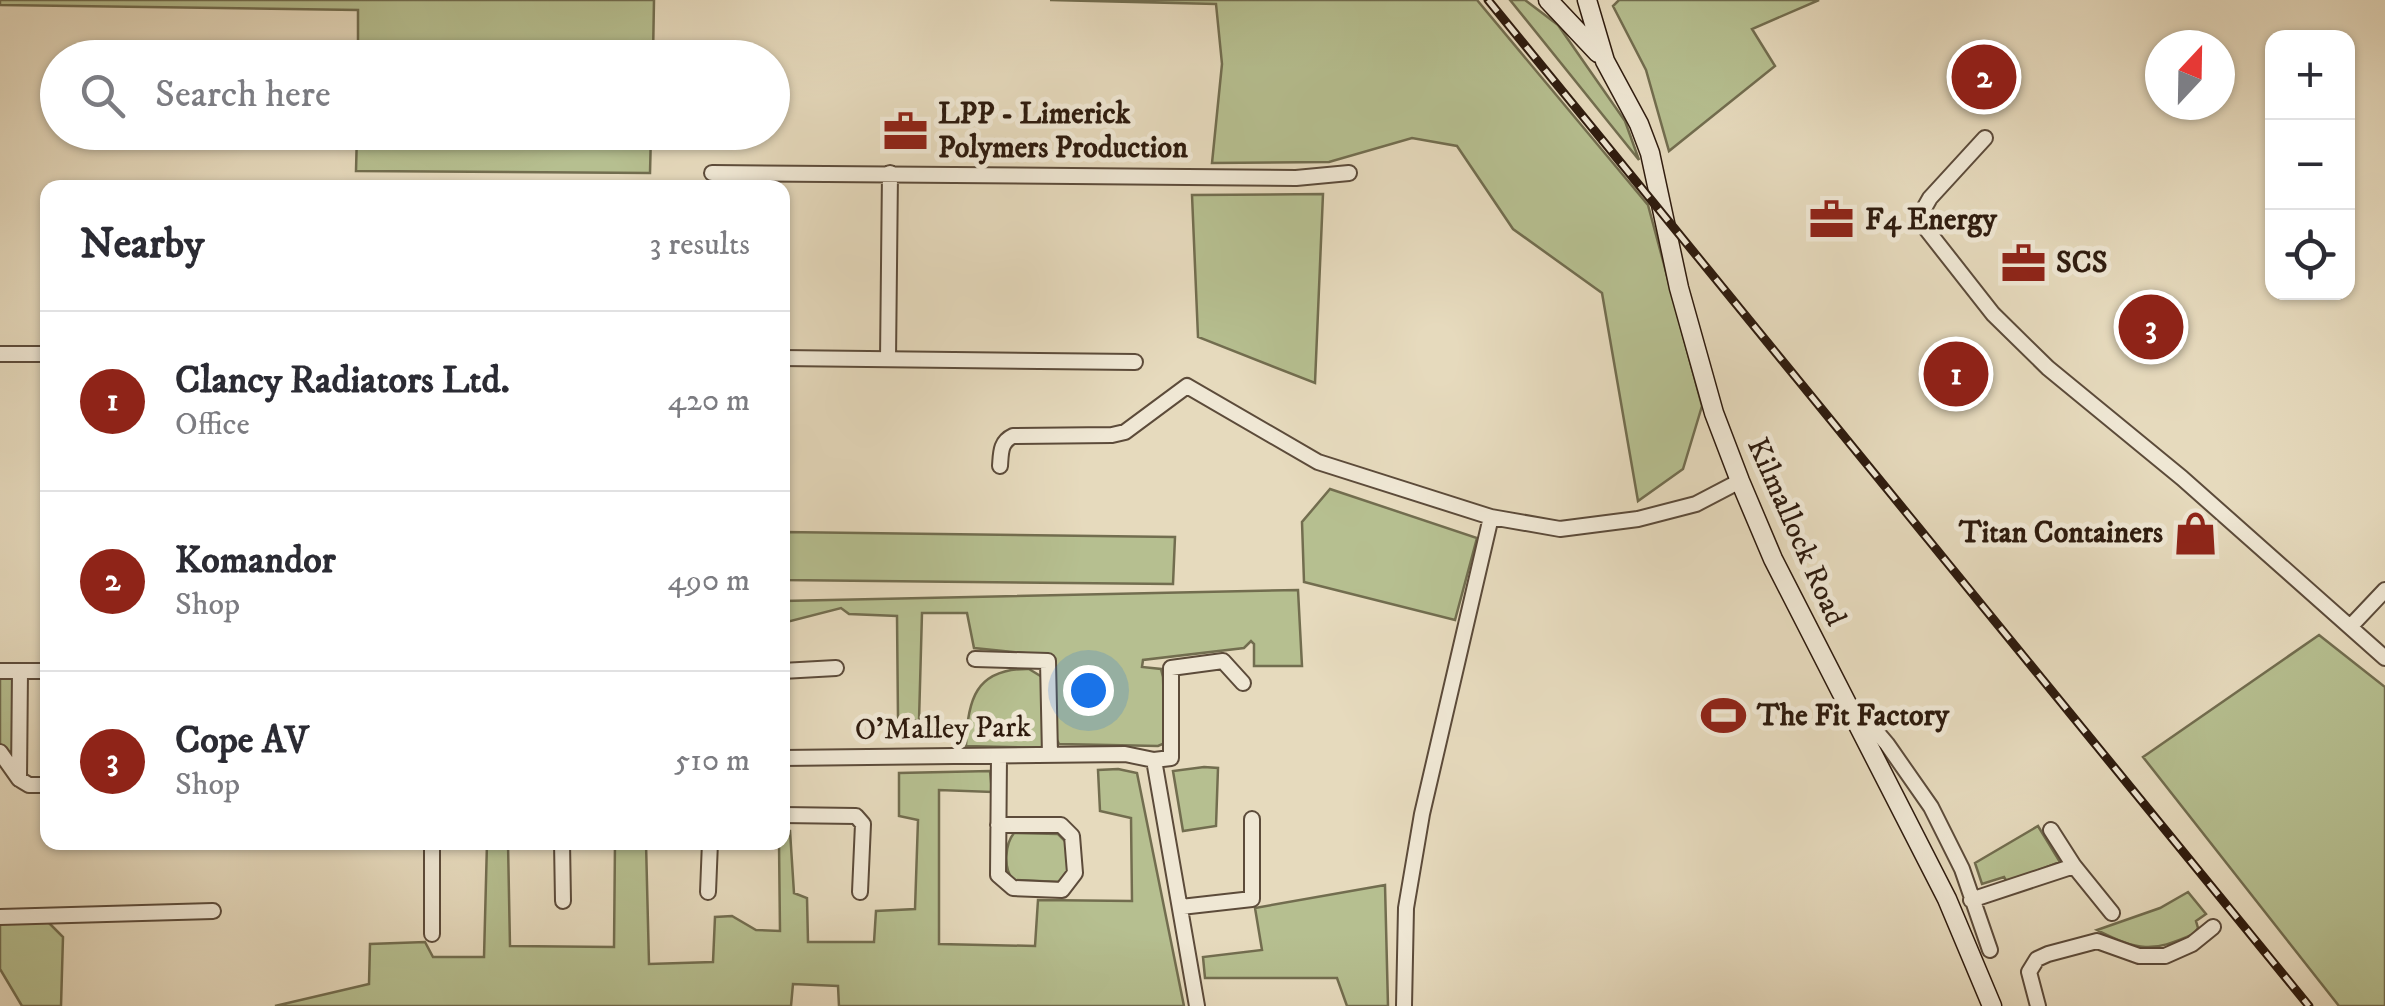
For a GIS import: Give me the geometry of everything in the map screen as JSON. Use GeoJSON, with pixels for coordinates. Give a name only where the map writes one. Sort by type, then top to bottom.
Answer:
{"type":"FeatureCollection","features":[{"type":"Feature","properties":{"kind":"main road"},"geometry":{"type":"LineString","coordinates":[[1550,0],[1571,0]]}},
{"type":"Feature","properties":{"kind":"main road","name":"Kilmallock Road"},"geometry":{"type":"LineString","coordinates":[[1550,0],[1605,61]]}},
{"type":"Feature","properties":{"kind":"main road","name":"Kilmallock Road"},"geometry":{"type":"LineString","coordinates":[[1586,0],[1605,61],[1650,153],[1679,288],[1714,413],[1740,480],[1773,559],[1947,899],[1992,1006]]}},
{"type":"Feature","properties":{"kind":"street"},"geometry":{"type":"LineString","coordinates":[[1985,138],[1930,198],[1922,212],[1926,230],[1993,314],[2048,368],[2182,478],[2385,658]]}},
{"type":"Feature","properties":{"kind":"street"},"geometry":{"type":"LineString","coordinates":[[712,172],[1296,178],[1349,173]]}},
{"type":"Feature","properties":{"kind":"street"},"geometry":{"type":"LineString","coordinates":[[888,359],[890,173]]}},
{"type":"Feature","properties":{"kind":"street"},"geometry":{"type":"LineString","coordinates":[[0,354],[40,354]]}},
{"type":"Feature","properties":{"kind":"street"},"geometry":{"type":"LineString","coordinates":[[790,358],[1135,362]]}},
{"type":"Feature","properties":{"kind":"street"},"geometry":{"type":"LineString","coordinates":[[1000,466],[1001,448],[1013,436],[1125,432],[1188,386],[1318,462],[1490,517],[1560,529],[1638,519],[1696,504],[1740,480]]}},
{"type":"Feature","properties":{"kind":"street"},"geometry":{"type":"LineString","coordinates":[[1404,1006],[1406,908],[1422,814],[1490,517]]}},
{"type":"Feature","properties":{"kind":"street"},"geometry":{"type":"LineString","coordinates":[[2350,627],[2385,590]]}},
{"type":"Feature","properties":{"kind":"street"},"geometry":{"type":"LineString","coordinates":[[975,659],[1048,661],[1050,755]]}},
{"type":"Feature","properties":{"kind":"street"},"geometry":{"type":"LineString","coordinates":[[1196,1006],[1154,760],[1171,758],[1171,668],[1223,662],[1243,684]]}},
{"type":"Feature","properties":{"kind":"street"},"geometry":{"type":"LineString","coordinates":[[790,671],[836,668]]}},
{"type":"Feature","properties":{"kind":"street"},"geometry":{"type":"LineString","coordinates":[[0,670],[40,672]]}},
{"type":"Feature","properties":{"kind":"street"},"geometry":{"type":"LineString","coordinates":[[19,779],[20,671]]}},
{"type":"Feature","properties":{"kind":"street"},"geometry":{"type":"LineString","coordinates":[[1855,723],[1876,731],[1888,744],[1932,808],[1962,869],[1990,950]]}},
{"type":"Feature","properties":{"kind":"street"},"geometry":{"type":"LineString","coordinates":[[0,752],[19,779],[29,785],[40,785]]}},
{"type":"Feature","properties":{"kind":"street","name":"O'Malley Park"},"geometry":{"type":"LineString","coordinates":[[790,758],[1125,754],[1154,760]]}},
{"type":"Feature","properties":{"kind":"street"},"geometry":{"type":"LineString","coordinates":[[998,824],[1061,825],[1072,836],[1074,873],[1062,890],[1014,888],[998,875],[998,824],[999,756]]}},
{"type":"Feature","properties":{"kind":"street"},"geometry":{"type":"LineString","coordinates":[[1908,820],[1932,808]]}},
{"type":"Feature","properties":{"kind":"street"},"geometry":{"type":"LineString","coordinates":[[790,816],[856,816],[863,824],[860,892]]}},
{"type":"Feature","properties":{"kind":"street"},"geometry":{"type":"LineString","coordinates":[[1181,907],[1252,898],[1252,819]]}},
{"type":"Feature","properties":{"kind":"street"},"geometry":{"type":"LineString","coordinates":[[2051,830],[2112,913]]}},
{"type":"Feature","properties":{"kind":"street"},"geometry":{"type":"LineString","coordinates":[[432,850],[432,934]]}},
{"type":"Feature","properties":{"kind":"street"},"geometry":{"type":"LineString","coordinates":[[562,850],[563,901]]}},
{"type":"Feature","properties":{"kind":"street"},"geometry":{"type":"LineString","coordinates":[[708,892],[710,850]]}},
{"type":"Feature","properties":{"kind":"street"},"geometry":{"type":"LineString","coordinates":[[1971,900],[2074,866]]}},
{"type":"Feature","properties":{"kind":"street"},"geometry":{"type":"LineString","coordinates":[[0,918],[213,911]]}},
{"type":"Feature","properties":{"kind":"street"},"geometry":{"type":"LineString","coordinates":[[2038,1006],[2029,972],[2037,959],[2048,954],[2097,941],[2129,954],[2165,956],[2192,944],[2212,927]]}},
{"type":"Feature","properties":{"kind":"green space"},"geometry":{"type":"Polygon","coordinates":[[[0,0],[654,0],[653,40],[358,40],[358,10],[0,5],[0,0]]]}},
{"type":"Feature","properties":{"kind":"green space"},"geometry":{"type":"Polygon","coordinates":[[[1050,0],[1477,0],[1648,205],[1702,406],[1683,469],[1638,501],[1602,293],[1513,229],[1457,146],[1412,138],[1329,162],[1212,163],[1222,64],[1216,4],[1050,0]]]}},
{"type":"Feature","properties":{"kind":"green space"},"geometry":{"type":"Polygon","coordinates":[[[1510,0],[1525,0],[1558,25],[1625,121],[1639,160],[1510,0]]]}},
{"type":"Feature","properties":{"kind":"green space"},"geometry":{"type":"Polygon","coordinates":[[[1619,0],[1819,0],[1752,29],[1775,66],[1669,151],[1646,70],[1613,6],[1619,0]]]}},
{"type":"Feature","properties":{"kind":"green space"},"geometry":{"type":"Polygon","coordinates":[[[357,150],[651,150],[650,173],[356,171],[357,150]]]}},
{"type":"Feature","properties":{"kind":"green space"},"geometry":{"type":"Polygon","coordinates":[[[1323,194],[1315,383],[1198,337],[1192,195],[1323,194]]]}},
{"type":"Feature","properties":{"kind":"green space"},"geometry":{"type":"Polygon","coordinates":[[[1330,489],[1477,538],[1455,620],[1304,582],[1302,522],[1330,489]]]}},
{"type":"Feature","properties":{"kind":"green space"},"geometry":{"type":"Polygon","coordinates":[[[790,532],[1175,537],[1173,584],[790,580],[790,532]]]}},
{"type":"Feature","properties":{"kind":"green space"},"geometry":{"type":"Polygon","coordinates":[[[1298,590],[1302,666],[1254,666],[1251,641],[1244,648],[1143,660],[1142,667],[1161,669],[1165,743],[1059,744],[1054,734],[1052,656],[974,648],[967,613],[922,613],[919,721],[898,718],[897,616],[849,614],[841,608],[790,621],[790,601],[1298,590]]]}},
{"type":"Feature","properties":{"kind":"green space"},"geometry":{"type":"Polygon","coordinates":[[[2319,635],[2385,687],[2385,1006],[2339,1006],[2143,757],[2319,635]]]}},
{"type":"Feature","properties":{"kind":"green space"},"geometry":{"type":"Polygon","coordinates":[[[1029,669],[1042,677],[1043,748],[966,746],[969,715],[978,690],[997,674],[1029,669]]]}},
{"type":"Feature","properties":{"kind":"green space"},"geometry":{"type":"Polygon","coordinates":[[[0,676],[14,679],[13,750],[7,754],[0,745],[0,676]]]}},
{"type":"Feature","properties":{"kind":"green space"},"geometry":{"type":"Polygon","coordinates":[[[1218,768],[1216,826],[1183,831],[1173,771],[1218,768]]]}},
{"type":"Feature","properties":{"kind":"green space"},"geometry":{"type":"Polygon","coordinates":[[[1098,770],[1137,773],[1184,1006],[839,1006],[838,986],[793,984],[791,1006],[275,1006],[369,984],[370,944],[425,942],[433,957],[484,957],[487,850],[508,850],[510,946],[614,947],[615,850],[646,850],[649,964],[713,962],[715,917],[732,916],[756,930],[780,931],[779,850],[790,850],[790,831],[794,893],[807,898],[808,942],[874,942],[876,911],[915,909],[918,820],[899,816],[899,773],[990,771],[992,792],[939,790],[939,944],[1035,946],[1038,900],[1132,901],[1131,818],[1100,811],[1098,770]]]}},
{"type":"Feature","properties":{"kind":"green space"},"geometry":{"type":"Polygon","coordinates":[[[2038,826],[2060,862],[2007,882],[2004,877],[1982,884],[1975,863],[2038,826]]]}},
{"type":"Feature","properties":{"kind":"green space"},"geometry":{"type":"Polygon","coordinates":[[[1014,833],[1058,834],[1067,843],[1069,873],[1061,882],[1013,880],[1006,856],[1014,833]]]}},
{"type":"Feature","properties":{"kind":"green space"},"geometry":{"type":"Polygon","coordinates":[[[1385,885],[1388,1006],[1347,1006],[1337,978],[1205,978],[1203,957],[1262,950],[1255,908],[1385,885]]]}},
{"type":"Feature","properties":{"kind":"green space"},"geometry":{"type":"Polygon","coordinates":[[[2188,892],[2206,914],[2196,921],[2198,928],[2194,934],[2145,947],[2097,930],[2160,908],[2188,892]]]}},
{"type":"Feature","properties":{"kind":"green space"},"geometry":{"type":"Polygon","coordinates":[[[48,922],[63,937],[61,1006],[22,1006],[0,969],[0,924],[48,922]]]}},
{"type":"Feature","properties":{"kind":"railway"},"geometry":{"type":"LineString","coordinates":[[1488,0],[2309,1006]]}},
{"type":"Feature","properties":{"kind":"place","name":"Komandor"},"geometry":{"type":"Point","coordinates":[1984,77]}},
{"type":"Feature","properties":{"kind":"place","name":"LPP - Limerick Polymers Production"},"geometry":{"type":"Point","coordinates":[905,131]}},
{"type":"Feature","properties":{"kind":"place","name":"F4 Energy"},"geometry":{"type":"Point","coordinates":[1832,220]}},
{"type":"Feature","properties":{"kind":"place","name":"SCS"},"geometry":{"type":"Point","coordinates":[2023,263]}},
{"type":"Feature","properties":{"kind":"place","name":"Cope AV"},"geometry":{"type":"Point","coordinates":[2151,327]}},
{"type":"Feature","properties":{"kind":"place","name":"Clancy Radiators Ltd."},"geometry":{"type":"Point","coordinates":[1956,374]}},
{"type":"Feature","properties":{"kind":"place","name":"Titan Containers"},"geometry":{"type":"Point","coordinates":[2196,533]}},
{"type":"Feature","properties":{"kind":"place","name":"The Fit Factory"},"geometry":{"type":"Point","coordinates":[1724,716]}}]}
